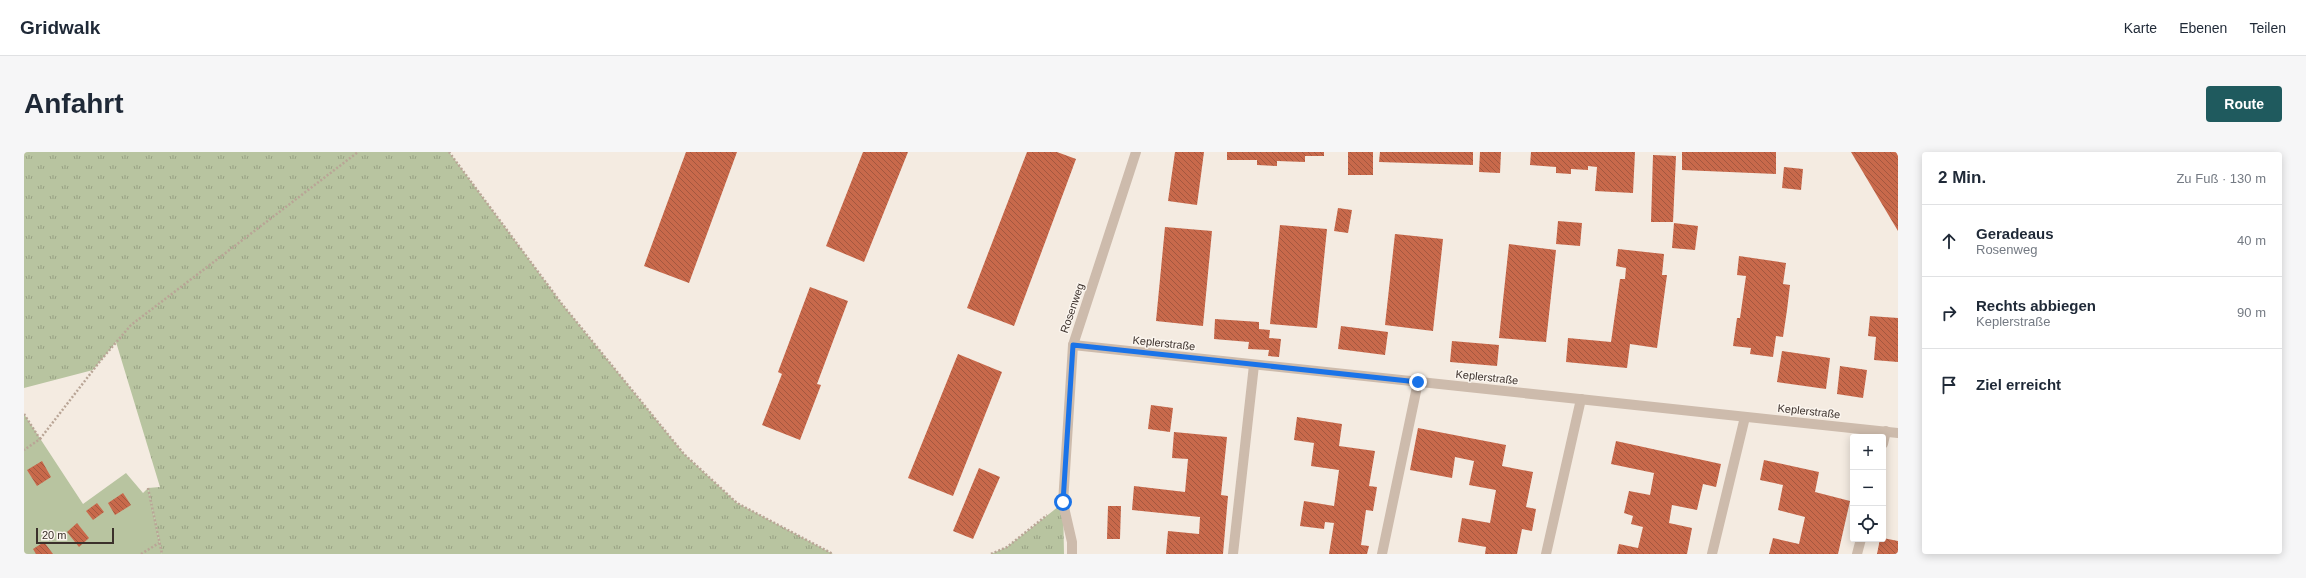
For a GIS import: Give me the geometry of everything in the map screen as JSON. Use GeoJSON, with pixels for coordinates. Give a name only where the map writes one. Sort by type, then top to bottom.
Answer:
{"type":"FeatureCollection","features":[{"type":"Feature","properties":{"kind":"street","name":"Rosenweg"},"geometry":{"type":"LineString","coordinates":[[1072,554],[1072,542],[1063,502],[1073,345],[1136,152]]}},
{"type":"Feature","properties":{"kind":"street","name":"Keplerstraße"},"geometry":{"type":"LineString","coordinates":[[1073,345],[1898,433]]}},
{"type":"Feature","properties":{"kind":"street"},"geometry":{"type":"LineString","coordinates":[[1233,554],[1254,365]]}},
{"type":"Feature","properties":{"kind":"street"},"geometry":{"type":"LineString","coordinates":[[1382,554],[1418,382]]}},
{"type":"Feature","properties":{"kind":"street"},"geometry":{"type":"LineString","coordinates":[[1546,554],[1581,399]]}},
{"type":"Feature","properties":{"kind":"street"},"geometry":{"type":"LineString","coordinates":[[1712,554],[1745,417]]}},
{"type":"Feature","properties":{"kind":"street"},"geometry":{"type":"LineString","coordinates":[[1858,554],[1860,542]]}},
{"type":"Feature","properties":{"kind":"path"},"geometry":{"type":"LineString","coordinates":[[24,450],[40,439],[101,360],[131,325],[358,152]]}},
{"type":"Feature","properties":{"kind":"path"},"geometry":{"type":"LineString","coordinates":[[449,152],[562,304],[684,454],[736,502],[833,554]]}},
{"type":"Feature","properties":{"kind":"path"},"geometry":{"type":"LineString","coordinates":[[24,414],[40,439]]}},
{"type":"Feature","properties":{"kind":"path"},"geometry":{"type":"LineString","coordinates":[[148,488],[162,554]]}},
{"type":"Feature","properties":{"kind":"path"},"geometry":{"type":"LineString","coordinates":[[991,554],[1007,547],[1063,502]]}},
{"type":"Feature","properties":{"kind":"path"},"geometry":{"type":"LineString","coordinates":[[142,554],[159,543]]}},
{"type":"Feature","properties":{"kind":"green space"},"geometry":{"type":"Polygon","coordinates":[[[24,152],[449,152],[562,304],[684,454],[737,503],[833,554],[162,554],[148,488],[160,487],[116,342],[93,370],[24,388],[24,152]]]}},
{"type":"Feature","properties":{"kind":"green space"},"geometry":{"type":"Polygon","coordinates":[[[24,414],[83,504],[126,473],[143,493],[148,488],[162,554],[24,554],[24,414]]]}},
{"type":"Feature","properties":{"kind":"green space"},"geometry":{"type":"Polygon","coordinates":[[[1063,503],[1064,554],[991,554],[1007,547],[1063,503]]]}},
{"type":"Feature","properties":{"kind":"building"},"geometry":{"type":"Polygon","coordinates":[[[686,152],[737,152],[689,283],[644,266],[686,152]]]}},
{"type":"Feature","properties":{"kind":"building"},"geometry":{"type":"Polygon","coordinates":[[[863,152],[908,152],[864,262],[826,246],[863,152]]]}},
{"type":"Feature","properties":{"kind":"building"},"geometry":{"type":"Polygon","coordinates":[[[1027,152],[1057,152],[1076,159],[1014,326],[967,308],[1027,152]]]}},
{"type":"Feature","properties":{"kind":"building"},"geometry":{"type":"Polygon","coordinates":[[[1175,152],[1204,152],[1197,205],[1168,201],[1175,152]]]}},
{"type":"Feature","properties":{"kind":"building"},"geometry":{"type":"Polygon","coordinates":[[[1227,152],[1324,152],[1324,156],[1305,156],[1305,162],[1277,161],[1277,166],[1257,165],[1257,160],[1227,160],[1227,152]]]}},
{"type":"Feature","properties":{"kind":"building"},"geometry":{"type":"Polygon","coordinates":[[[1348,152],[1373,152],[1373,175],[1348,175],[1348,152]]]}},
{"type":"Feature","properties":{"kind":"building"},"geometry":{"type":"Polygon","coordinates":[[[1380,152],[1473,152],[1473,165],[1379,162],[1380,152]]]}},
{"type":"Feature","properties":{"kind":"building"},"geometry":{"type":"Polygon","coordinates":[[[1480,152],[1501,152],[1500,173],[1479,172],[1480,152]]]}},
{"type":"Feature","properties":{"kind":"building"},"geometry":{"type":"Polygon","coordinates":[[[1531,152],[1635,152],[1633,193],[1595,191],[1597,167],[1588,166],[1588,170],[1571,169],[1571,174],[1556,173],[1556,167],[1530,165],[1531,152]]]}},
{"type":"Feature","properties":{"kind":"building"},"geometry":{"type":"Polygon","coordinates":[[[1682,152],[1776,152],[1776,174],[1682,170],[1682,152]]]}},
{"type":"Feature","properties":{"kind":"building"},"geometry":{"type":"Polygon","coordinates":[[[1851,152],[1896,152],[1898,156],[1898,231],[1851,152]]]}},
{"type":"Feature","properties":{"kind":"building"},"geometry":{"type":"Polygon","coordinates":[[[1653,155],[1676,156],[1673,222],[1651,222],[1653,155]]]}},
{"type":"Feature","properties":{"kind":"building"},"geometry":{"type":"Polygon","coordinates":[[[1784,167],[1803,169],[1801,190],[1782,188],[1784,167]]]}},
{"type":"Feature","properties":{"kind":"building"},"geometry":{"type":"Polygon","coordinates":[[[1338,208],[1352,210],[1348,233],[1334,231],[1338,208]]]}},
{"type":"Feature","properties":{"kind":"building"},"geometry":{"type":"Polygon","coordinates":[[[1558,221],[1582,223],[1580,246],[1556,244],[1558,221]]]}},
{"type":"Feature","properties":{"kind":"building"},"geometry":{"type":"Polygon","coordinates":[[[1674,223],[1698,226],[1695,250],[1672,248],[1674,223]]]}},
{"type":"Feature","properties":{"kind":"building"},"geometry":{"type":"Polygon","coordinates":[[[1280,225],[1327,229],[1317,328],[1270,324],[1280,225]]]}},
{"type":"Feature","properties":{"kind":"building"},"geometry":{"type":"Polygon","coordinates":[[[1165,227],[1212,231],[1203,326],[1156,321],[1165,227]]]}},
{"type":"Feature","properties":{"kind":"building"},"geometry":{"type":"Polygon","coordinates":[[[1395,234],[1443,239],[1433,331],[1385,325],[1395,234]]]}},
{"type":"Feature","properties":{"kind":"building"},"geometry":{"type":"Polygon","coordinates":[[[1509,244],[1556,250],[1546,342],[1499,338],[1509,244]]]}},
{"type":"Feature","properties":{"kind":"building"},"geometry":{"type":"Polygon","coordinates":[[[1618,249],[1664,254],[1662,275],[1667,275],[1657,348],[1630,344],[1627,368],[1566,362],[1568,338],[1611,342],[1620,279],[1625,279],[1626,268],[1616,266],[1618,249]]]}},
{"type":"Feature","properties":{"kind":"building"},"geometry":{"type":"Polygon","coordinates":[[[1739,256],[1786,263],[1783,284],[1790,285],[1787,310],[1783,337],[1776,336],[1773,357],[1750,354],[1751,348],[1733,346],[1737,318],[1740,318],[1746,276],[1737,275],[1739,256]]]}},
{"type":"Feature","properties":{"kind":"building"},"geometry":{"type":"Polygon","coordinates":[[[810,287],[848,301],[817,384],[821,385],[800,440],[762,425],[782,374],[778,372],[810,287]]]}},
{"type":"Feature","properties":{"kind":"building"},"geometry":{"type":"Polygon","coordinates":[[[1870,316],[1898,318],[1898,362],[1874,360],[1876,337],[1868,336],[1870,316]]]}},
{"type":"Feature","properties":{"kind":"building"},"geometry":{"type":"Polygon","coordinates":[[[1215,319],[1259,322],[1259,329],[1270,330],[1269,338],[1281,339],[1279,357],[1268,356],[1269,350],[1248,349],[1249,342],[1214,339],[1215,319]]]}},
{"type":"Feature","properties":{"kind":"building"},"geometry":{"type":"Polygon","coordinates":[[[1341,326],[1388,332],[1385,355],[1338,349],[1341,326]]]}},
{"type":"Feature","properties":{"kind":"building"},"geometry":{"type":"Polygon","coordinates":[[[1452,341],[1499,345],[1497,366],[1450,362],[1452,341]]]}},
{"type":"Feature","properties":{"kind":"building"},"geometry":{"type":"Polygon","coordinates":[[[1782,351],[1830,358],[1826,389],[1777,382],[1782,351]]]}},
{"type":"Feature","properties":{"kind":"building"},"geometry":{"type":"Polygon","coordinates":[[[958,354],[1002,372],[953,496],[908,478],[958,354]]]}},
{"type":"Feature","properties":{"kind":"building"},"geometry":{"type":"Polygon","coordinates":[[[1840,366],[1867,370],[1863,398],[1837,394],[1840,366]]]}},
{"type":"Feature","properties":{"kind":"building"},"geometry":{"type":"Polygon","coordinates":[[[1151,405],[1173,408],[1170,432],[1148,429],[1151,405]]]}},
{"type":"Feature","properties":{"kind":"building"},"geometry":{"type":"Polygon","coordinates":[[[1297,417],[1342,424],[1339,446],[1375,451],[1369,486],[1377,487],[1373,511],[1366,510],[1361,545],[1369,546],[1367,554],[1329,554],[1334,523],[1325,522],[1324,529],[1300,526],[1304,501],[1334,506],[1339,470],[1311,466],[1314,443],[1294,440],[1297,417]]]}},
{"type":"Feature","properties":{"kind":"building"},"geometry":{"type":"Polygon","coordinates":[[[1418,428],[1506,445],[1502,466],[1533,472],[1526,507],[1536,509],[1532,531],[1522,529],[1517,554],[1485,554],[1486,547],[1458,542],[1462,518],[1490,523],[1496,490],[1469,485],[1474,461],[1455,457],[1452,478],[1410,470],[1418,428]]]}},
{"type":"Feature","properties":{"kind":"building"},"geometry":{"type":"Polygon","coordinates":[[[1174,432],[1227,437],[1221,495],[1228,496],[1223,554],[1166,554],[1168,531],[1199,534],[1200,517],[1132,510],[1134,486],[1185,492],[1188,459],[1172,458],[1174,432]]]}},
{"type":"Feature","properties":{"kind":"building"},"geometry":{"type":"Polygon","coordinates":[[[1616,441],[1721,464],[1716,487],[1703,484],[1697,510],[1672,505],[1669,523],[1692,528],[1687,554],[1617,554],[1619,544],[1638,548],[1643,527],[1631,524],[1633,516],[1624,513],[1629,491],[1650,495],[1654,473],[1611,464],[1616,441]]]}},
{"type":"Feature","properties":{"kind":"building"},"geometry":{"type":"Polygon","coordinates":[[[1764,460],[1819,472],[1815,492],[1850,501],[1838,554],[1769,554],[1773,538],[1799,544],[1805,517],[1778,510],[1783,485],[1760,480],[1764,460]]]}},
{"type":"Feature","properties":{"kind":"building"},"geometry":{"type":"Polygon","coordinates":[[[42,461],[51,477],[37,486],[27,470],[42,461]]]}},
{"type":"Feature","properties":{"kind":"building"},"geometry":{"type":"Polygon","coordinates":[[[979,468],[1000,477],[973,539],[953,531],[979,468]]]}},
{"type":"Feature","properties":{"kind":"building"},"geometry":{"type":"Polygon","coordinates":[[[123,493],[131,505],[115,515],[108,503],[123,493]]]}},
{"type":"Feature","properties":{"kind":"building"},"geometry":{"type":"Polygon","coordinates":[[[97,503],[104,512],[93,520],[86,511],[97,503]]]}},
{"type":"Feature","properties":{"kind":"building"},"geometry":{"type":"Polygon","coordinates":[[[1108,506],[1121,506],[1120,539],[1107,539],[1108,506]]]}},
{"type":"Feature","properties":{"kind":"building"},"geometry":{"type":"Polygon","coordinates":[[[77,523],[89,538],[79,547],[67,532],[77,523]]]}},
{"type":"Feature","properties":{"kind":"building"},"geometry":{"type":"Polygon","coordinates":[[[1886,539],[1898,541],[1898,554],[1877,554],[1879,542],[1886,542],[1886,539]]]}},
{"type":"Feature","properties":{"kind":"building"},"geometry":{"type":"Polygon","coordinates":[[[44,542],[53,554],[36,554],[33,549],[44,542]]]}},
{"type":"Feature","properties":{"kind":"route"},"geometry":{"type":"LineString","coordinates":[[1063,502],[1073,345],[1418,382]]}}]}
